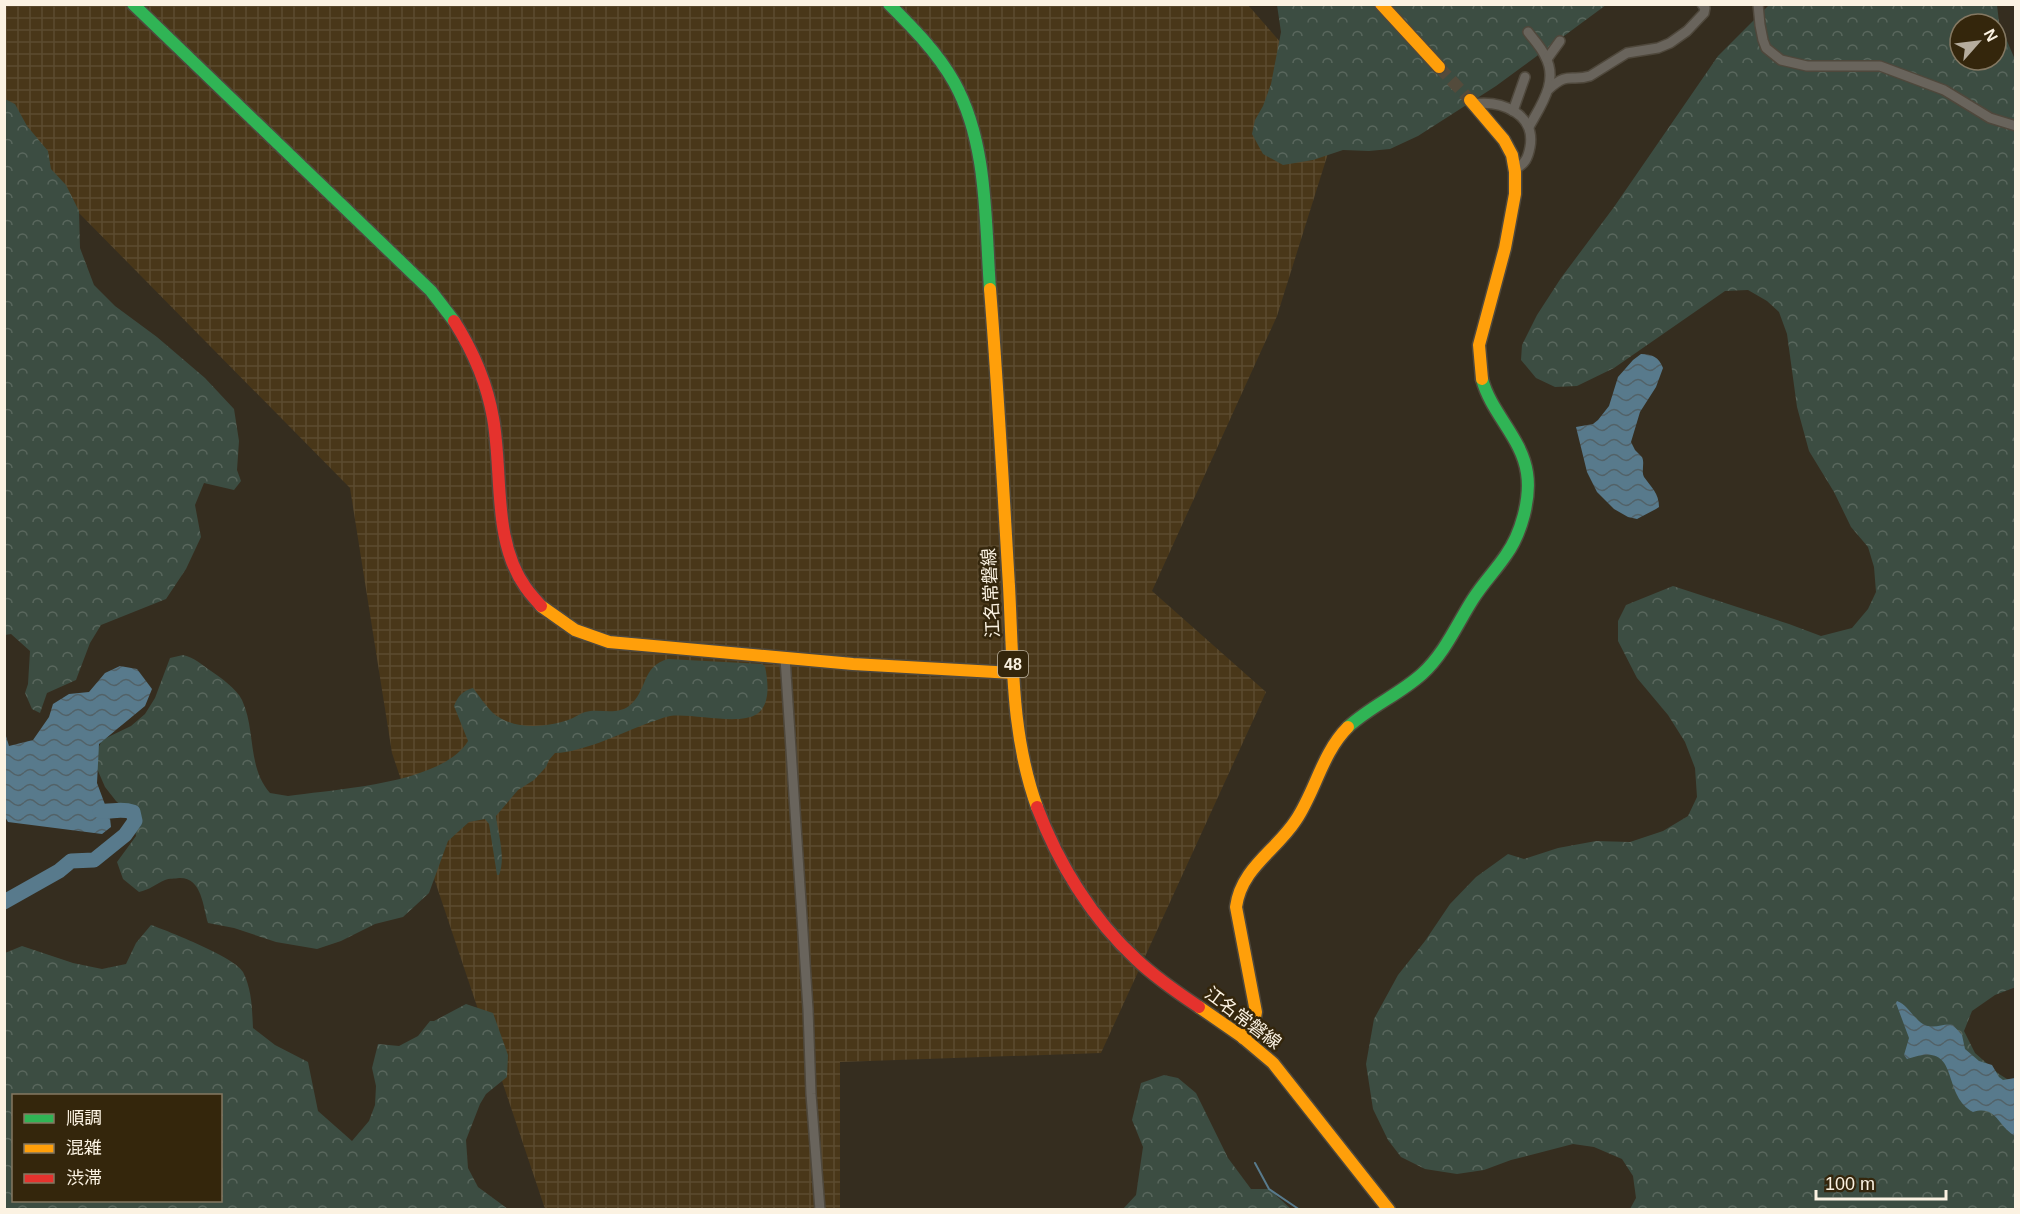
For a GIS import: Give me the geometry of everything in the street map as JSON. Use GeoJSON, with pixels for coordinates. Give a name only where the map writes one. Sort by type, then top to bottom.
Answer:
{"type":"FeatureCollection","features":[{"type":"Feature","properties":{"kind":"street"},"geometry":{"type":"LineString","coordinates":[[133,4],[431,291],[449,313],[469,343],[494,419],[501,505],[510,558],[519,578],[542,607],[571,629],[609,642],[786,658],[1013,673]]}},
{"type":"Feature","properties":{"kind":"street","name":"江名常磐線"},"geometry":{"type":"LineString","coordinates":[[889,4],[924,38],[955,85],[967,113],[980,162],[990,276],[1013,673],[1020,744],[1031,789],[1052,842],[1095,913],[1138,962],[1271,1061],[1389,1209]]}},
{"type":"Feature","properties":{"kind":"street"},"geometry":{"type":"LineString","coordinates":[[1381,4],[1439,67]]}},
{"type":"Feature","properties":{"kind":"street"},"geometry":{"type":"LineString","coordinates":[[1758,4],[1760,26],[1766,48],[1780,60],[1807,66],[1880,66],[1944,90],[1990,118],[2016,126]]}},
{"type":"Feature","properties":{"kind":"street"},"geometry":{"type":"LineString","coordinates":[[1549,89],[1566,77],[1590,76],[1627,53],[1658,48],[1670,43],[1700,18],[1705,6]]}},
{"type":"Feature","properties":{"kind":"street"},"geometry":{"type":"LineString","coordinates":[[1528,32],[1547,59],[1550,81],[1549,89],[1529,127]]}},
{"type":"Feature","properties":{"kind":"street"},"geometry":{"type":"LineString","coordinates":[[1547,59],[1560,41]]}},
{"type":"Feature","properties":{"kind":"street"},"geometry":{"type":"LineString","coordinates":[[1514,111],[1525,77]]}},
{"type":"Feature","properties":{"kind":"street"},"geometry":{"type":"LineString","coordinates":[[1472,102],[1497,105],[1514,111],[1529,127],[1532,135],[1527,159],[1515,169]]}},
{"type":"Feature","properties":{"kind":"street"},"geometry":{"type":"LineString","coordinates":[[1243,1038],[1254,1023],[1256,1012],[1236,907],[1239,890],[1255,866],[1297,818],[1337,739],[1359,718],[1421,675],[1435,660],[1482,585],[1511,547],[1525,505],[1529,481],[1528,471],[1518,445],[1488,396],[1480,371],[1479,358],[1479,345],[1510,225],[1515,169],[1505,142],[1472,102]]}},
{"type":"Feature","properties":{"kind":"street"},"geometry":{"type":"LineString","coordinates":[[786,658],[808,1009],[811,1094],[820,1209]]}},
{"type":"Feature","properties":{"kind":"shaded area"},"geometry":{"type":"Polygon","coordinates":[[[4,5],[1248,5],[1341,112],[1277,316],[1152,591],[1266,692],[1101,1053],[840,1062],[840,1209],[545,1209],[392,753],[350,488],[5,138],[4,5]]]}},
{"type":"Feature","properties":{"kind":"green space"},"geometry":{"type":"Polygon","coordinates":[[[1277,5],[1606,5],[1496,86],[1418,136],[1390,149],[1343,150],[1313,160],[1283,165],[1263,154],[1252,134],[1255,120],[1271,84],[1281,32],[1277,5]]]}},
{"type":"Feature","properties":{"kind":"green space"},"geometry":{"type":"Polygon","coordinates":[[[1769,5],[1997,5],[1998,12],[1948,12],[1948,72],[2008,72],[2008,43],[2016,62],[2016,987],[1995,995],[1972,1011],[1964,1031],[1975,1053],[1999,1074],[2015,1084],[2015,1209],[1630,1209],[1636,1198],[1633,1176],[1622,1159],[1594,1147],[1573,1144],[1511,1160],[1484,1170],[1457,1174],[1425,1169],[1401,1157],[1388,1140],[1373,1109],[1366,1064],[1374,1019],[1398,975],[1450,904],[1476,877],[1508,854],[1524,859],[1558,848],[1596,841],[1630,842],[1663,831],[1688,816],[1697,797],[1695,768],[1685,742],[1668,715],[1637,678],[1618,641],[1618,621],[1626,605],[1673,586],[1821,636],[1852,628],[1868,609],[1876,592],[1874,567],[1868,547],[1851,527],[1834,492],[1809,451],[1797,407],[1787,334],[1779,312],[1767,301],[1748,290],[1725,291],[1614,368],[1577,386],[1555,387],[1536,378],[1521,360],[1522,345],[1537,315],[1561,278],[1614,207],[1718,56],[1769,5]]]}},
{"type":"Feature","properties":{"kind":"green space"},"geometry":{"type":"Polygon","coordinates":[[[5,99],[15,104],[27,126],[48,151],[51,169],[66,185],[79,211],[80,248],[94,285],[115,306],[157,337],[205,378],[234,409],[239,441],[237,470],[241,481],[234,490],[204,483],[195,505],[201,537],[186,569],[166,599],[101,625],[90,643],[76,680],[47,693],[40,713],[32,709],[25,693],[28,684],[30,651],[11,634],[5,635],[5,99]]]}},
{"type":"Feature","properties":{"kind":"green space"},"geometry":{"type":"Polygon","coordinates":[[[183,655],[219,677],[232,687],[242,700],[258,772],[263,783],[270,793],[288,796],[386,782],[436,767],[455,755],[468,741],[454,706],[461,694],[473,688],[490,710],[501,719],[529,726],[559,723],[585,712],[624,709],[635,700],[653,667],[668,659],[762,664],[765,666],[767,692],[765,705],[757,714],[749,717],[728,719],[670,716],[588,746],[555,753],[534,780],[518,790],[496,816],[502,853],[499,875],[497,875],[489,824],[485,819],[469,822],[448,841],[429,893],[403,917],[375,924],[341,941],[317,949],[276,942],[234,928],[208,923],[200,894],[193,882],[187,879],[167,879],[139,892],[123,879],[117,862],[136,836],[133,816],[116,801],[105,787],[95,764],[97,751],[102,740],[131,726],[145,714],[155,698],[170,658],[183,655]]]}},
{"type":"Feature","properties":{"kind":"green space"},"geometry":{"type":"Polygon","coordinates":[[[151,925],[201,945],[238,966],[248,986],[253,1028],[275,1045],[308,1062],[318,1111],[352,1141],[369,1121],[375,1105],[376,1086],[372,1068],[378,1044],[399,1046],[418,1036],[430,1021],[466,1004],[493,1013],[508,1055],[507,1077],[486,1094],[480,1104],[466,1140],[468,1168],[478,1187],[508,1209],[5,1209],[5,953],[22,946],[73,963],[102,969],[126,964],[136,943],[151,925]]]}},
{"type":"Feature","properties":{"kind":"green space"},"geometry":{"type":"Polygon","coordinates":[[[1164,1075],[1178,1078],[1196,1093],[1228,1158],[1251,1189],[1269,1189],[1291,1209],[1123,1209],[1136,1195],[1143,1147],[1132,1120],[1141,1083],[1164,1075]]]}},
{"type":"Feature","properties":{"kind":"water"},"geometry":{"type":"Polygon","coordinates":[[[1641,354],[1655,357],[1663,368],[1656,387],[1640,412],[1631,442],[1642,457],[1643,475],[1656,494],[1659,507],[1637,519],[1614,509],[1597,492],[1587,472],[1576,427],[1593,424],[1598,420],[1609,406],[1618,377],[1641,354]]]}},
{"type":"Feature","properties":{"kind":"water"},"geometry":{"type":"Polygon","coordinates":[[[120,666],[137,669],[152,689],[145,706],[99,744],[97,783],[111,827],[102,834],[8,822],[4,815],[5,733],[9,746],[33,740],[49,717],[53,704],[69,694],[89,692],[105,673],[120,666]]]}},
{"type":"Feature","properties":{"kind":"water"},"geometry":{"type":"Polygon","coordinates":[[[1897,1001],[1923,1024],[1928,1026],[1953,1025],[1962,1035],[1965,1049],[1979,1061],[1992,1065],[2003,1080],[2015,1078],[2015,1136],[1992,1114],[1987,1111],[1973,1112],[1963,1103],[1956,1093],[1944,1062],[1936,1056],[1925,1055],[1907,1059],[1904,1055],[1909,1038],[1897,1001]]]}},
{"type":"Feature","properties":{"kind":"waterway"},"geometry":{"type":"LineString","coordinates":[[4,902],[59,871],[71,861],[94,860],[125,835],[135,821],[133,812],[100,811]]}},
{"type":"Feature","properties":{"kind":"waterway"},"geometry":{"type":"LineString","coordinates":[[1255,1163],[1269,1189],[1300,1210]]}},
{"type":"Feature","properties":{"kind":"tunnel"},"geometry":{"type":"LineString","coordinates":[[1439,67],[1470,100]]}},
{"type":"Feature","properties":{"kind":"traffic: fast"},"geometry":{"type":"LineString","coordinates":[[133,4],[431,291],[454,321]]}},
{"type":"Feature","properties":{"kind":"traffic: fast"},"geometry":{"type":"LineString","coordinates":[[889,4],[932,50],[954,82],[965,106],[979,156],[983,183],[990,289]]}},
{"type":"Feature","properties":{"kind":"traffic: fast"},"geometry":{"type":"LineString","coordinates":[[1348,727],[1404,688],[1430,666],[1444,648],[1477,593],[1506,555],[1520,527],[1528,494],[1524,460],[1492,403],[1482,379]]}},
{"type":"Feature","properties":{"kind":"traffic: slow"},"geometry":{"type":"LineString","coordinates":[[1381,4],[1439,67]]}},
{"type":"Feature","properties":{"kind":"traffic: slow"},"geometry":{"type":"LineString","coordinates":[[1470,100],[1504,140],[1512,155],[1515,172],[1515,194],[1505,248],[1479,345],[1482,379]]}},
{"type":"Feature","properties":{"kind":"traffic: slow"},"geometry":{"type":"LineString","coordinates":[[990,289],[1015,697],[1022,752],[1037,807]]}},
{"type":"Feature","properties":{"kind":"traffic: slow"},"geometry":{"type":"LineString","coordinates":[[541,606],[575,630],[609,642],[853,664],[1013,673]]}},
{"type":"Feature","properties":{"kind":"traffic: slow"},"geometry":{"type":"LineString","coordinates":[[1243,1038],[1254,1023],[1256,1012],[1236,907],[1239,893],[1260,860],[1296,820],[1325,760],[1348,727]]}},
{"type":"Feature","properties":{"kind":"traffic: slow"},"geometry":{"type":"LineString","coordinates":[[1199,1007],[1241,1036],[1273,1063],[1389,1210]]}},
{"type":"Feature","properties":{"kind":"traffic: jam"},"geometry":{"type":"LineString","coordinates":[[454,321],[467,344],[487,392],[496,439],[500,506],[508,549],[515,569],[526,588],[541,606]]}},
{"type":"Feature","properties":{"kind":"traffic: jam"},"geometry":{"type":"LineString","coordinates":[[1037,807],[1066,869],[1105,927],[1144,967],[1199,1007]]}}]}
